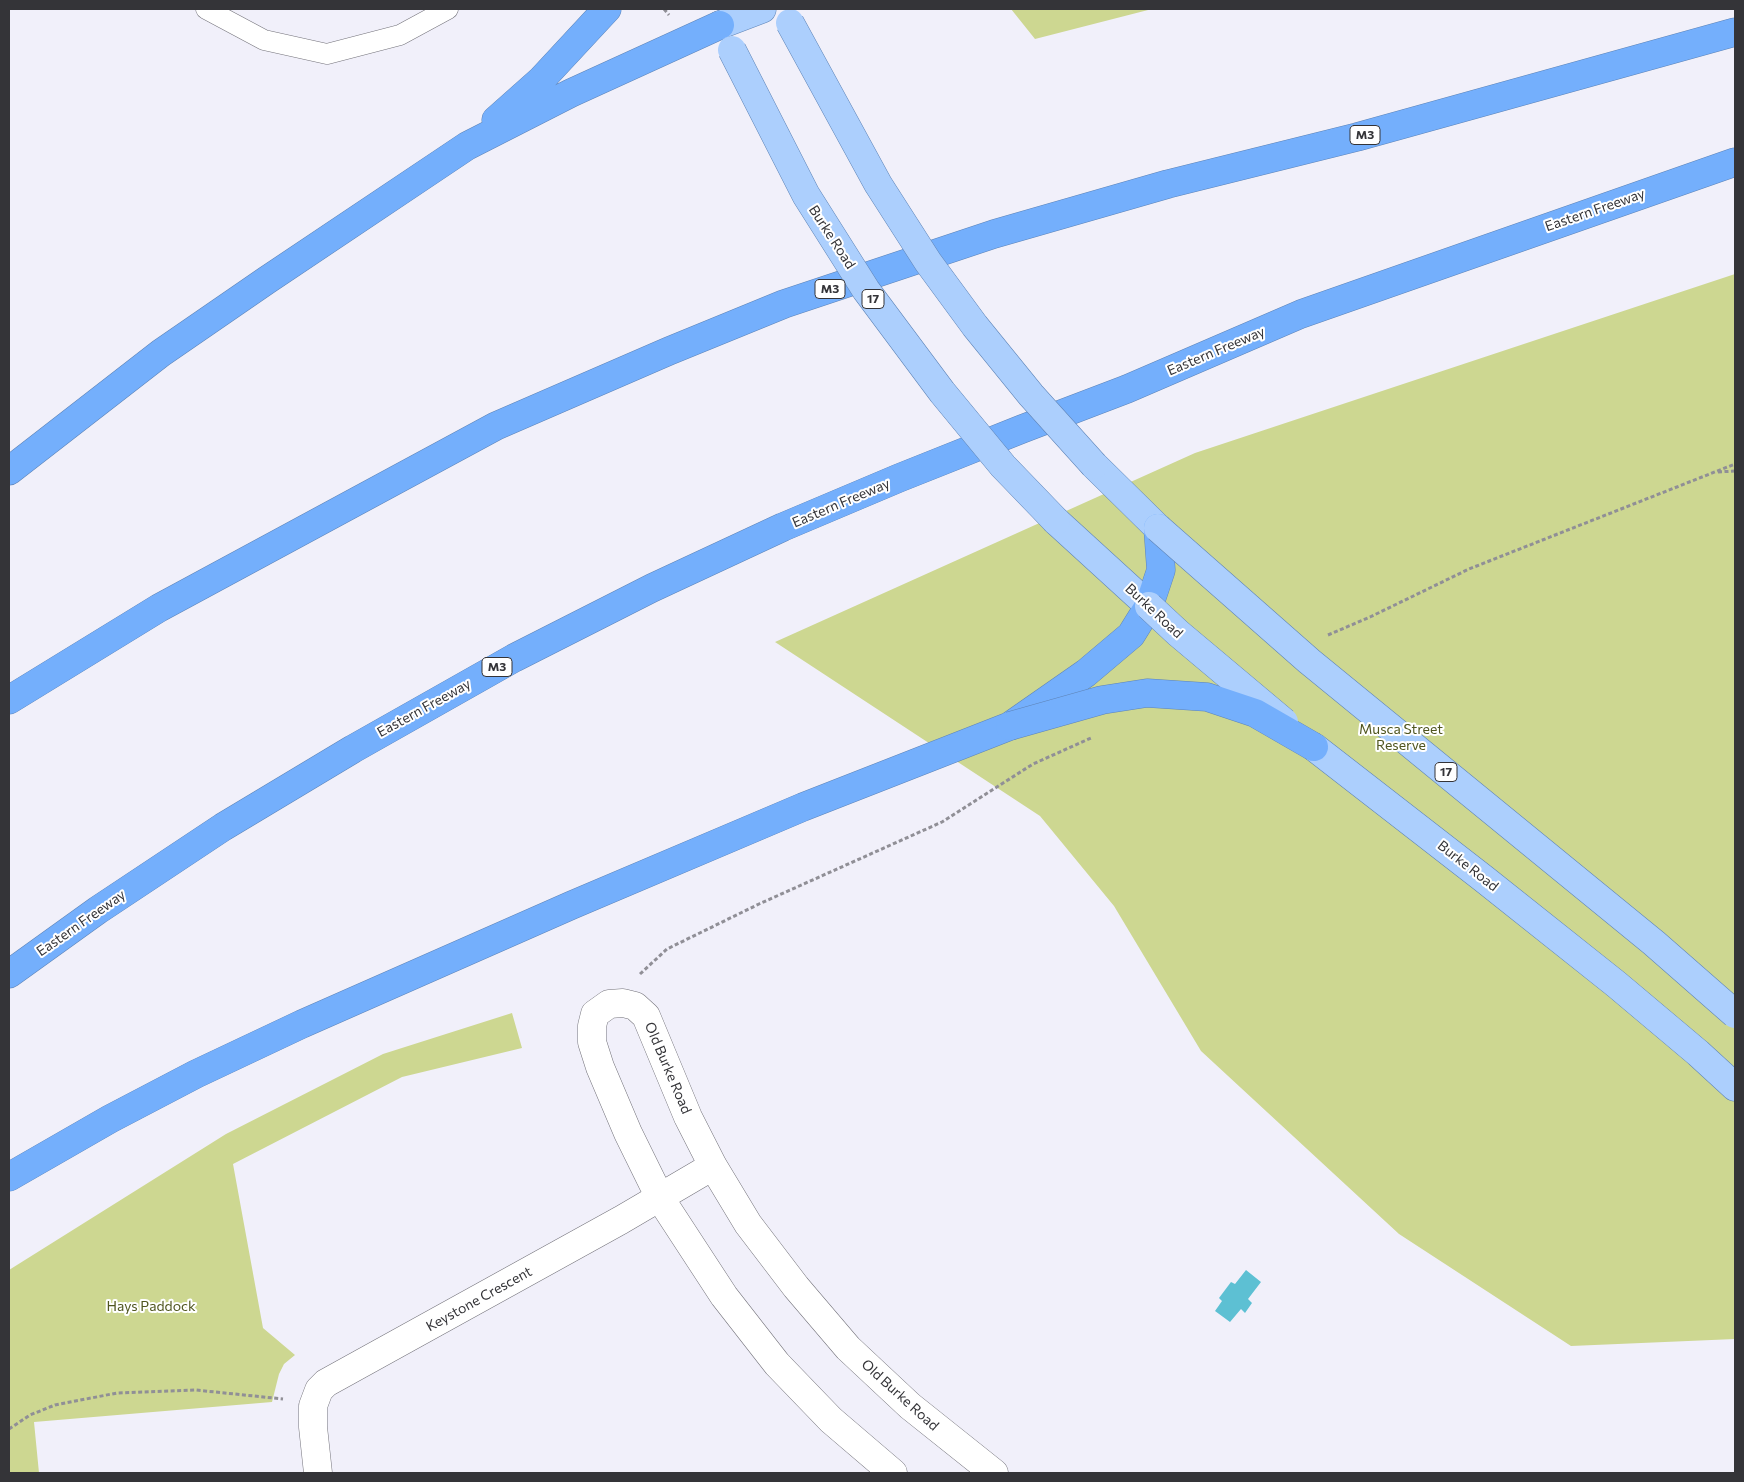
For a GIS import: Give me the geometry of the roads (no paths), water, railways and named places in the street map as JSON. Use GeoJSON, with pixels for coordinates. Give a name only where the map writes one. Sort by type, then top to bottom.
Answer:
{"type":"FeatureCollection","features":[{"type":"Feature","properties":{"kind":"highway"},"geometry":{"type":"LineString","coordinates":[[468,146],[541,80],[607,9]]}},
{"type":"Feature","properties":{"kind":"highway"},"geometry":{"type":"LineString","coordinates":[[9,471],[160,354],[468,146],[717,17]]}},
{"type":"Feature","properties":{"kind":"highway","name":"M3"},"geometry":{"type":"LineString","coordinates":[[9,700],[159,608],[496,426],[784,304],[994,234],[1168,184],[1357,137],[1735,32]]}},
{"type":"Feature","properties":{"kind":"highway","name":"Eastern Freeway"},"geometry":{"type":"LineString","coordinates":[[9,974],[98,910],[223,827],[352,749],[514,658],[652,588],[784,527],[890,482],[1022,428],[1127,389],[1301,314],[1735,162]]}},
{"type":"Feature","properties":{"kind":"highway"},"geometry":{"type":"LineString","coordinates":[[1010,726],[1086,674],[1130,634],[1149,606],[1161,570],[1158,528]]}},
{"type":"Feature","properties":{"kind":"highway"},"geometry":{"type":"LineString","coordinates":[[9,1178],[110,1119],[196,1074],[302,1024],[563,908],[803,807],[1010,726],[1102,700],[1147,693],[1207,697],[1254,713],[1314,747]]}},
{"type":"Feature","properties":{"kind":"main road"},"geometry":{"type":"LineString","coordinates":[[717,17],[762,9]]}},
{"type":"Feature","properties":{"kind":"main road","name":"17"},"geometry":{"type":"LineString","coordinates":[[786,16],[878,184],[928,262],[975,326],[1031,395],[1094,465],[1158,528],[1309,661],[1654,943],[1735,1014]]}},
{"type":"Feature","properties":{"kind":"main road","name":"Burke Road"},"geometry":{"type":"LineString","coordinates":[[717,17],[806,195],[866,290],[942,392],[1003,466],[1056,521],[1178,633],[1314,747],[1616,984],[1735,1087]]}},
{"type":"Feature","properties":{"kind":"street","name":"Old Burke Road"},"geometry":{"type":"LineString","coordinates":[[893,1473],[831,1420],[777,1364],[724,1296],[660,1198],[628,1133],[600,1067],[592,1042],[592,1026],[595,1014],[609,1004],[622,1003],[635,1006],[646,1016],[688,1116],[713,1166],[748,1224],[796,1287],[848,1348],[910,1406],[994,1473]]}},
{"type":"Feature","properties":{"kind":"street","name":"Keystone Crescent"},"geometry":{"type":"LineString","coordinates":[[318,1473],[313,1427],[313,1406],[319,1390],[326,1383],[660,1198],[713,1166]]}},
{"type":"Feature","properties":{"kind":"lane"},"geometry":{"type":"LineString","coordinates":[[206,9],[264,40],[327,54],[400,35],[448,9]]}},
{"type":"Feature","properties":{"kind":"water"},"geometry":{"type":"Polygon","coordinates":[[[1246,1270],[1261,1282],[1248,1299],[1252,1303],[1245,1313],[1241,1309],[1230,1322],[1215,1311],[1222,1301],[1219,1298],[1231,1282],[1235,1284],[1246,1270]]]}},
{"type":"Feature","properties":{"kind":"park label","name":"Musca Street Reserve"},"geometry":{"type":"Point","coordinates":[1401,738]}},
{"type":"Feature","properties":{"kind":"park label","name":"Hays Paddock"},"geometry":{"type":"Point","coordinates":[151,1306]}}]}
